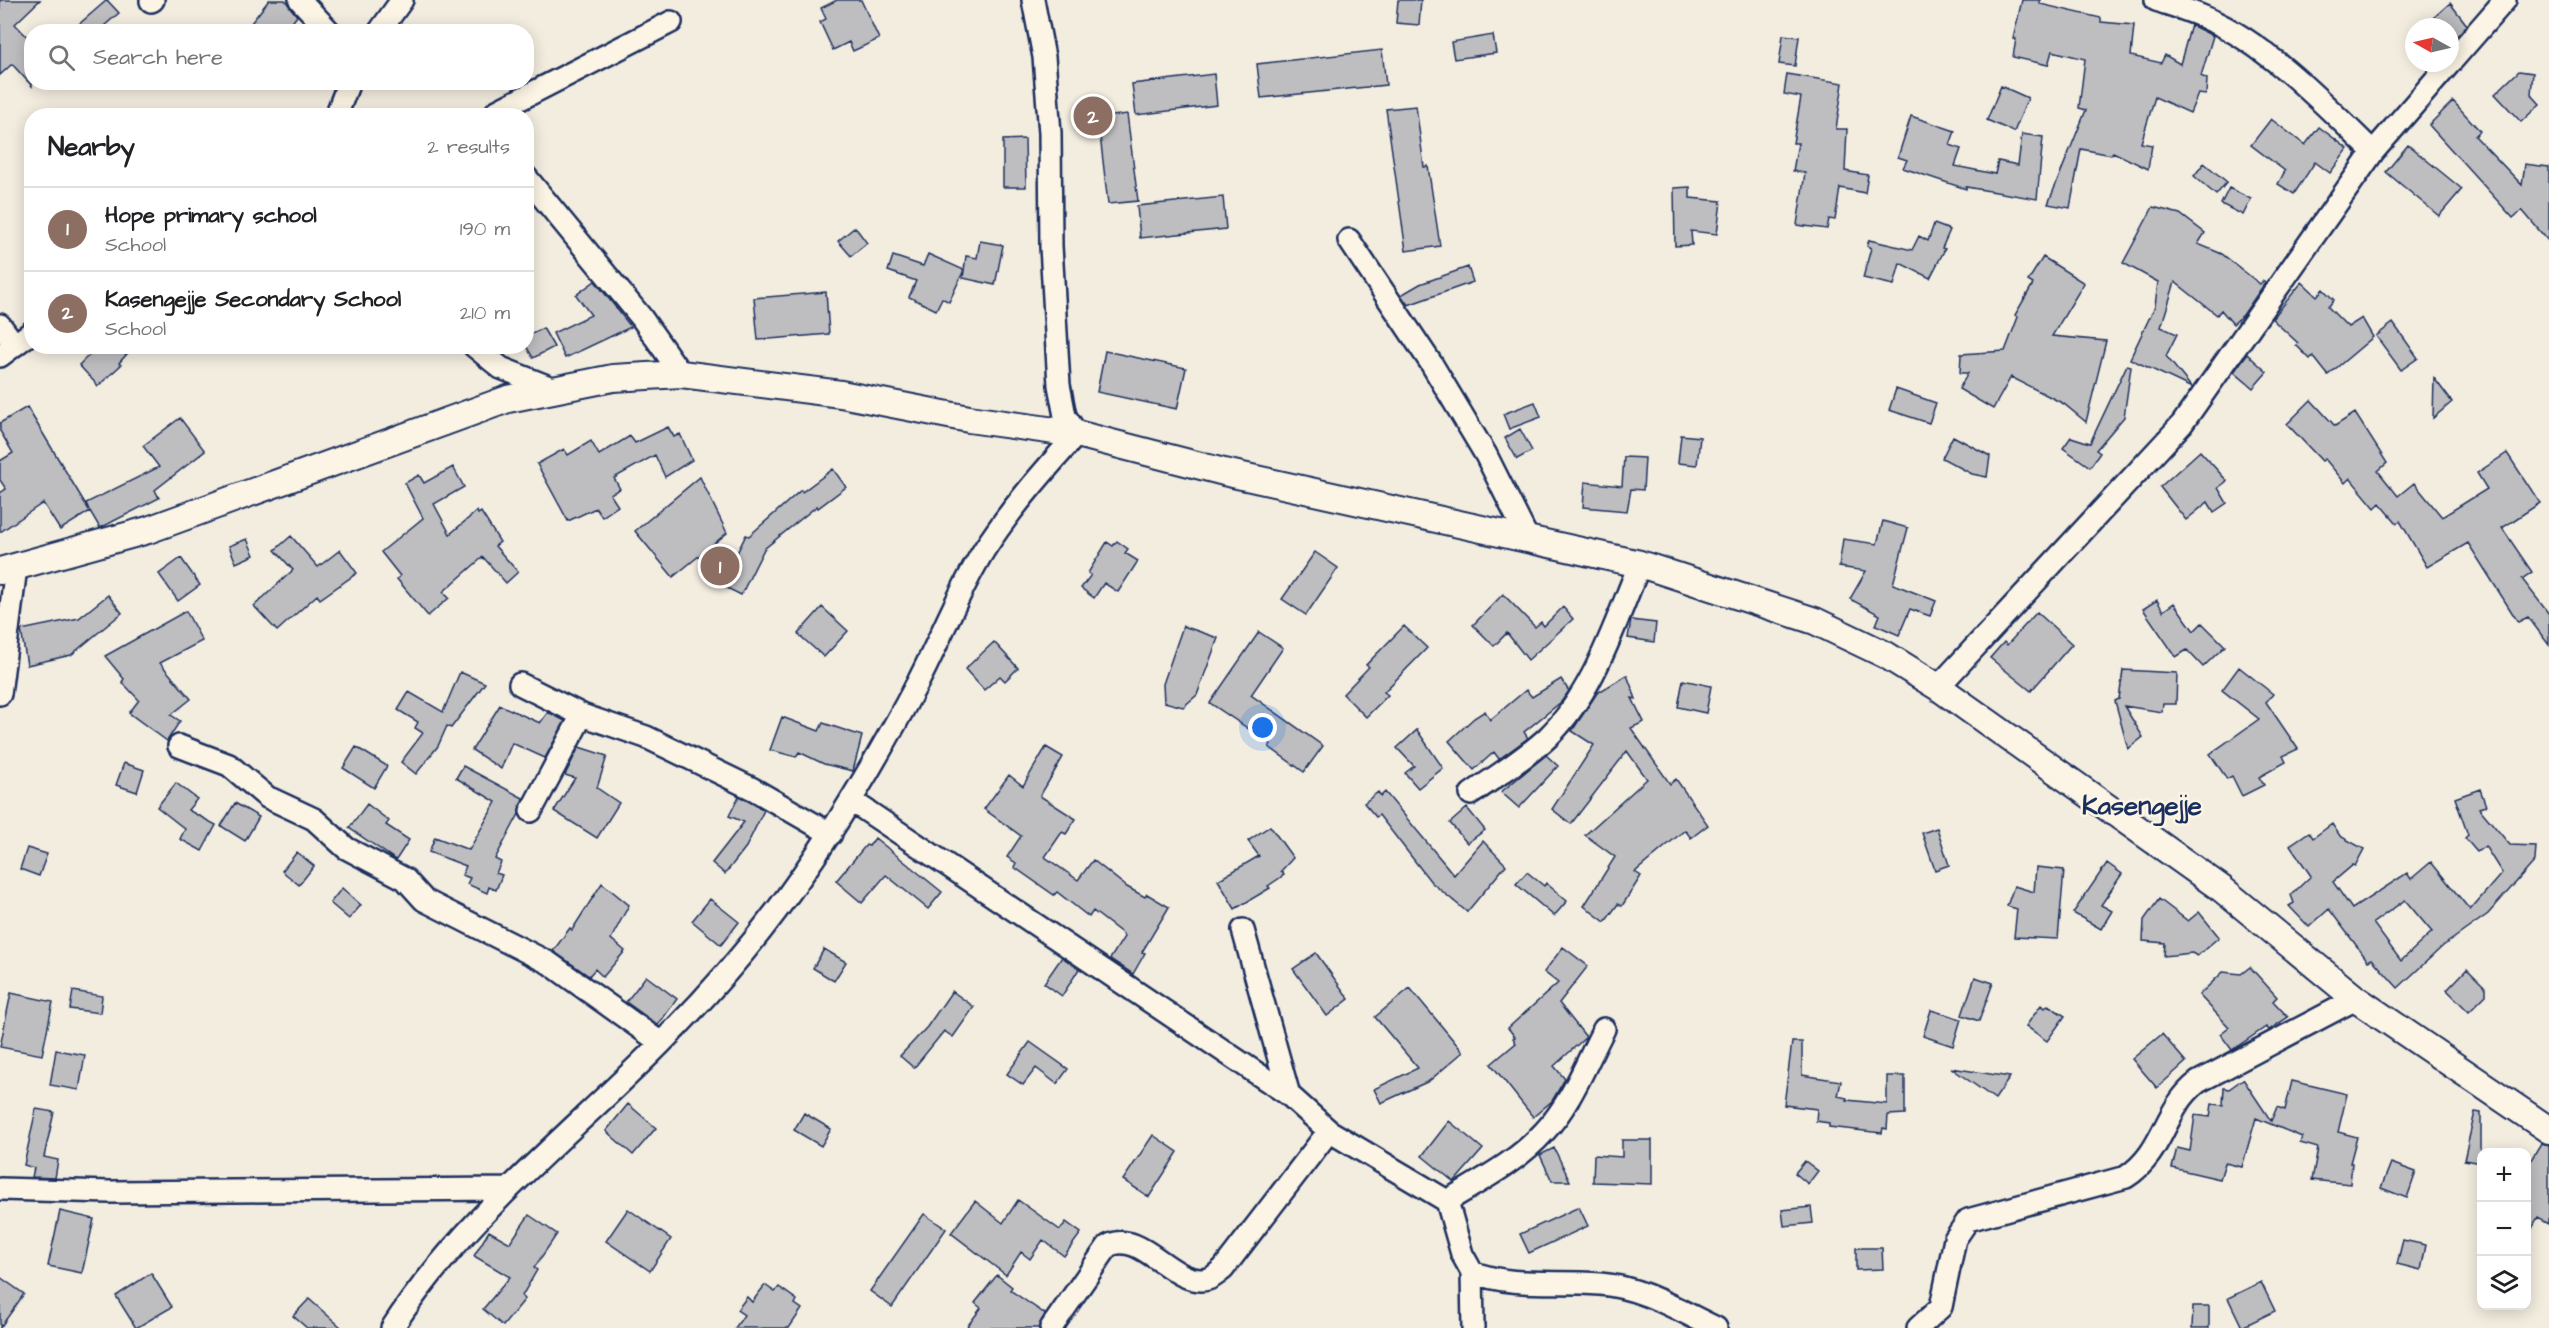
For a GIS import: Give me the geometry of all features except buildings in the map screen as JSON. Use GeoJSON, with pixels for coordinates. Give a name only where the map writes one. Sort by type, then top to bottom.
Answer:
{"type":"FeatureCollection","features":[{"type":"Feature","properties":{"kind":"street"},"geometry":{"type":"LineString","coordinates":[[300,0],[322,24]]}},
{"type":"Feature","properties":{"kind":"street"},"geometry":{"type":"LineString","coordinates":[[385,24],[402,0]]}},
{"type":"Feature","properties":{"kind":"street"},"geometry":{"type":"LineString","coordinates":[[1033,0],[1044,57],[1050,133],[1051,246],[1059,385],[1065,416],[1077,434]]}},
{"type":"Feature","properties":{"kind":"street"},"geometry":{"type":"LineString","coordinates":[[2156,0],[2209,19],[2235,33],[2326,106],[2373,152]]}},
{"type":"Feature","properties":{"kind":"street"},"geometry":{"type":"LineString","coordinates":[[2459,53],[2505,0]]}},
{"type":"Feature","properties":{"kind":"street"},"geometry":{"type":"LineString","coordinates":[[503,108],[671,22]]}},
{"type":"Feature","properties":{"kind":"street"},"geometry":{"type":"LineString","coordinates":[[1938,687],[2182,424],[2373,152],[2442,72]]}},
{"type":"Feature","properties":{"kind":"street"},"geometry":{"type":"LineString","coordinates":[[339,108],[346,90]]}},
{"type":"Feature","properties":{"kind":"street"},"geometry":{"type":"LineString","coordinates":[[534,187],[641,316],[681,374]]}},
{"type":"Feature","properties":{"kind":"street"},"geometry":{"type":"LineString","coordinates":[[1349,240],[1437,372],[1486,455],[1527,537]]}},
{"type":"Feature","properties":{"kind":"street"},"geometry":{"type":"LineString","coordinates":[[0,325],[15,344]]}},
{"type":"Feature","properties":{"kind":"street"},"geometry":{"type":"LineString","coordinates":[[484,354],[501,368],[557,390]]}},
{"type":"Feature","properties":{"kind":"street"},"geometry":{"type":"LineString","coordinates":[[0,694],[8,569],[148,530],[508,399],[613,378],[681,374],[842,394],[969,419],[1077,434],[1224,472],[1527,537],[1640,564],[1815,621],[1886,655],[1938,687],[2222,889],[2356,999],[2549,1130]]}},
{"type":"Feature","properties":{"kind":"street"},"geometry":{"type":"LineString","coordinates":[[392,1328],[432,1271],[506,1189],[661,1043],[725,975],[777,910],[852,801],[919,680],[958,596],[984,550],[1012,508],[1077,434]]}},
{"type":"Feature","properties":{"kind":"street"},"geometry":{"type":"LineString","coordinates":[[1471,794],[1548,737],[1577,702],[1600,660],[1640,564]]}},
{"type":"Feature","properties":{"kind":"street"},"geometry":{"type":"LineString","coordinates":[[520,684],[582,715],[646,737],[753,789],[831,834]]}},
{"type":"Feature","properties":{"kind":"street"},"geometry":{"type":"LineString","coordinates":[[531,811],[582,715]]}},
{"type":"Feature","properties":{"kind":"street"},"geometry":{"type":"LineString","coordinates":[[179,746],[229,765],[267,797],[314,819],[346,848],[405,879],[424,900],[549,963],[661,1043]]}},
{"type":"Feature","properties":{"kind":"street"},"geometry":{"type":"LineString","coordinates":[[852,801],[1289,1095],[1329,1131],[1447,1201],[1462,1254],[1472,1272],[1473,1328]]}},
{"type":"Feature","properties":{"kind":"street"},"geometry":{"type":"LineString","coordinates":[[1243,930],[1289,1095]]}},
{"type":"Feature","properties":{"kind":"street"},"geometry":{"type":"LineString","coordinates":[[1935,1328],[1953,1247],[1960,1228],[1968,1220],[2126,1177],[2141,1167],[2152,1153],[2176,1105],[2186,1091],[2198,1082],[2356,999]]}},
{"type":"Feature","properties":{"kind":"street"},"geometry":{"type":"LineString","coordinates":[[1447,1201],[1516,1159],[1545,1131],[1569,1097],[1604,1029]]}},
{"type":"Feature","properties":{"kind":"street"},"geometry":{"type":"LineString","coordinates":[[1051,1328],[1108,1246],[1115,1242],[1129,1242],[1185,1276],[1200,1280],[1210,1279],[1223,1269],[1329,1131]]}},
{"type":"Feature","properties":{"kind":"street"},"geometry":{"type":"LineString","coordinates":[[0,1189],[110,1192],[506,1189]]}},
{"type":"Feature","properties":{"kind":"street"},"geometry":{"type":"LineString","coordinates":[[1472,1272],[1493,1281],[1599,1284],[1621,1287],[1643,1293],[1716,1328]]}},
{"type":"Feature","properties":{"kind":"street"},"geometry":{"type":"LineString","coordinates":[[1918,1328],[1941,1306]]}},
{"type":"Feature","properties":{"kind":"place","name":"Kasengejje Secondary School"},"geometry":{"type":"Point","coordinates":[1093,116]}},
{"type":"Feature","properties":{"kind":"place","name":"Hope primary school"},"geometry":{"type":"Point","coordinates":[720,566]}},
{"type":"Feature","properties":{"kind":"district","name":"Kasengejje"},"geometry":{"type":"Point","coordinates":[2142,805]}}]}
